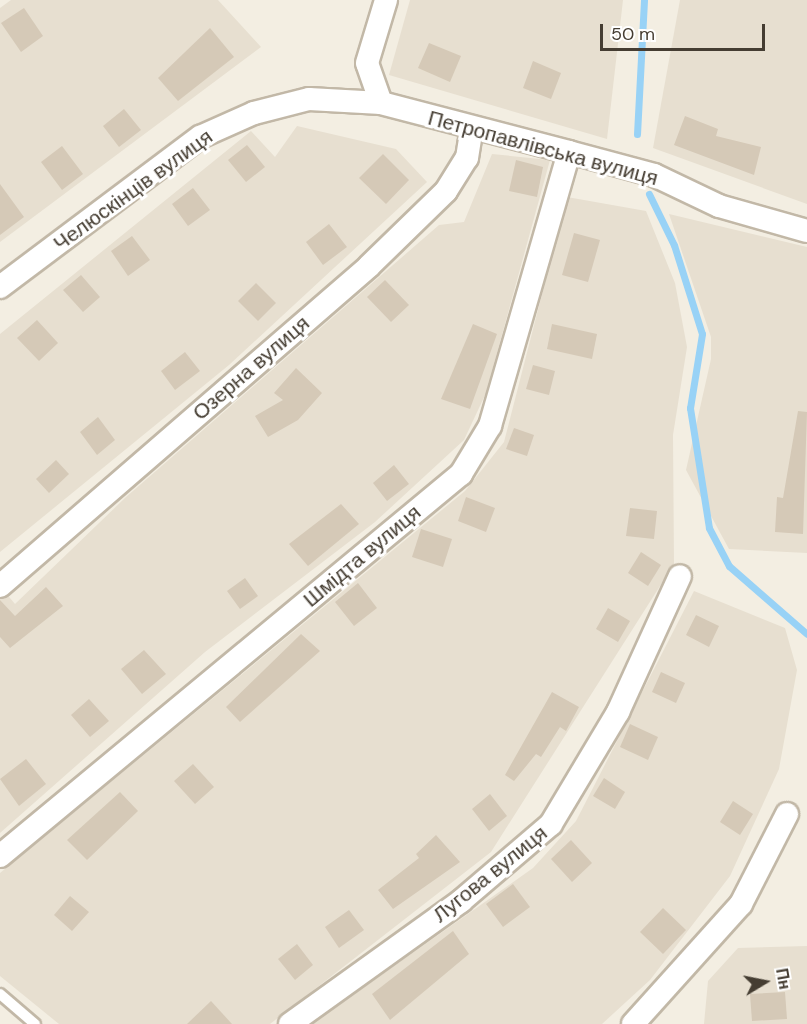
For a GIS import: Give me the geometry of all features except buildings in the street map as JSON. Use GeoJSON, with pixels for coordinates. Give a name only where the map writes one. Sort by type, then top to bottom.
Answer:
{"type":"FeatureCollection","features":[{"type":"Feature","properties":{"kind":"street"},"geometry":{"type":"LineString","coordinates":[[381,103],[367,63],[386,0]]}},
{"type":"Feature","properties":{"kind":"street","name":"Челюскінців вулиця"},"geometry":{"type":"LineString","coordinates":[[0,287],[200,137],[255,113],[309,99],[381,103]]}},
{"type":"Feature","properties":{"kind":"street","name":"Петропавлівська вулиця"},"geometry":{"type":"LineString","coordinates":[[381,103],[654,175],[718,206],[807,231]]}},
{"type":"Feature","properties":{"kind":"street","name":"Озерна вулиця"},"geometry":{"type":"LineString","coordinates":[[0,586],[369,266],[446,191],[467,158],[472,128]]}},
{"type":"Feature","properties":{"kind":"street","name":"Шмідта вулиця"},"geometry":{"type":"LineString","coordinates":[[0,856],[461,474],[490,426],[569,152]]}},
{"type":"Feature","properties":{"kind":"street","name":"Лугова вулиця"},"geometry":{"type":"LineString","coordinates":[[290,1024],[461,901],[551,824],[618,712],[681,576]]}},
{"type":"Feature","properties":{"kind":"street"},"geometry":{"type":"LineString","coordinates":[[633,1024],[685,973],[741,904],[787,814]]}},
{"type":"Feature","properties":{"kind":"lane"},"geometry":{"type":"LineString","coordinates":[[0,994],[35,1024]]}},
{"type":"Feature","properties":{"kind":"shaded area"},"geometry":{"type":"Polygon","coordinates":[[[11,0],[218,0],[261,47],[0,242],[0,8],[11,0]]]}},
{"type":"Feature","properties":{"kind":"shaded area"},"geometry":{"type":"Polygon","coordinates":[[[410,0],[623,0],[607,139],[389,75],[410,0]]]}},
{"type":"Feature","properties":{"kind":"shaded area"},"geometry":{"type":"Polygon","coordinates":[[[680,0],[807,0],[807,204],[653,148],[680,0]]]}},
{"type":"Feature","properties":{"kind":"shaded area"},"geometry":{"type":"Polygon","coordinates":[[[297,126],[396,149],[427,182],[229,365],[0,552],[0,334],[251,131],[275,157],[297,126]]]}},
{"type":"Feature","properties":{"kind":"shaded area"},"geometry":{"type":"Polygon","coordinates":[[[492,154],[550,160],[486,393],[464,440],[375,522],[205,652],[0,833],[0,597],[5,592],[15,604],[126,497],[439,225],[464,222],[492,154]]]}},
{"type":"Feature","properties":{"kind":"shaded area"},"geometry":{"type":"Polygon","coordinates":[[[567,197],[646,211],[675,283],[687,347],[673,435],[674,564],[491,852],[270,1024],[59,1024],[0,976],[0,873],[465,491],[504,442],[567,197]]]}},
{"type":"Feature","properties":{"kind":"shaded area"},"geometry":{"type":"Polygon","coordinates":[[[669,214],[807,247],[807,553],[729,549],[686,470],[711,359],[711,337],[669,214]]]}},
{"type":"Feature","properties":{"kind":"shaded area"},"geometry":{"type":"Polygon","coordinates":[[[694,591],[785,628],[797,670],[779,769],[730,876],[650,980],[602,1024],[312,1024],[533,868],[576,821],[694,591]]]}},
{"type":"Feature","properties":{"kind":"shaded area"},"geometry":{"type":"Polygon","coordinates":[[[807,946],[807,1024],[704,1024],[708,981],[738,948],[807,946]]]}},
{"type":"Feature","properties":{"kind":"waterway"},"geometry":{"type":"LineString","coordinates":[[637,134],[644,0]]}},
{"type":"Feature","properties":{"kind":"waterway"},"geometry":{"type":"LineString","coordinates":[[649,194],[674,245],[702,334],[690,408],[709,528],[729,566],[807,634]]}}]}
